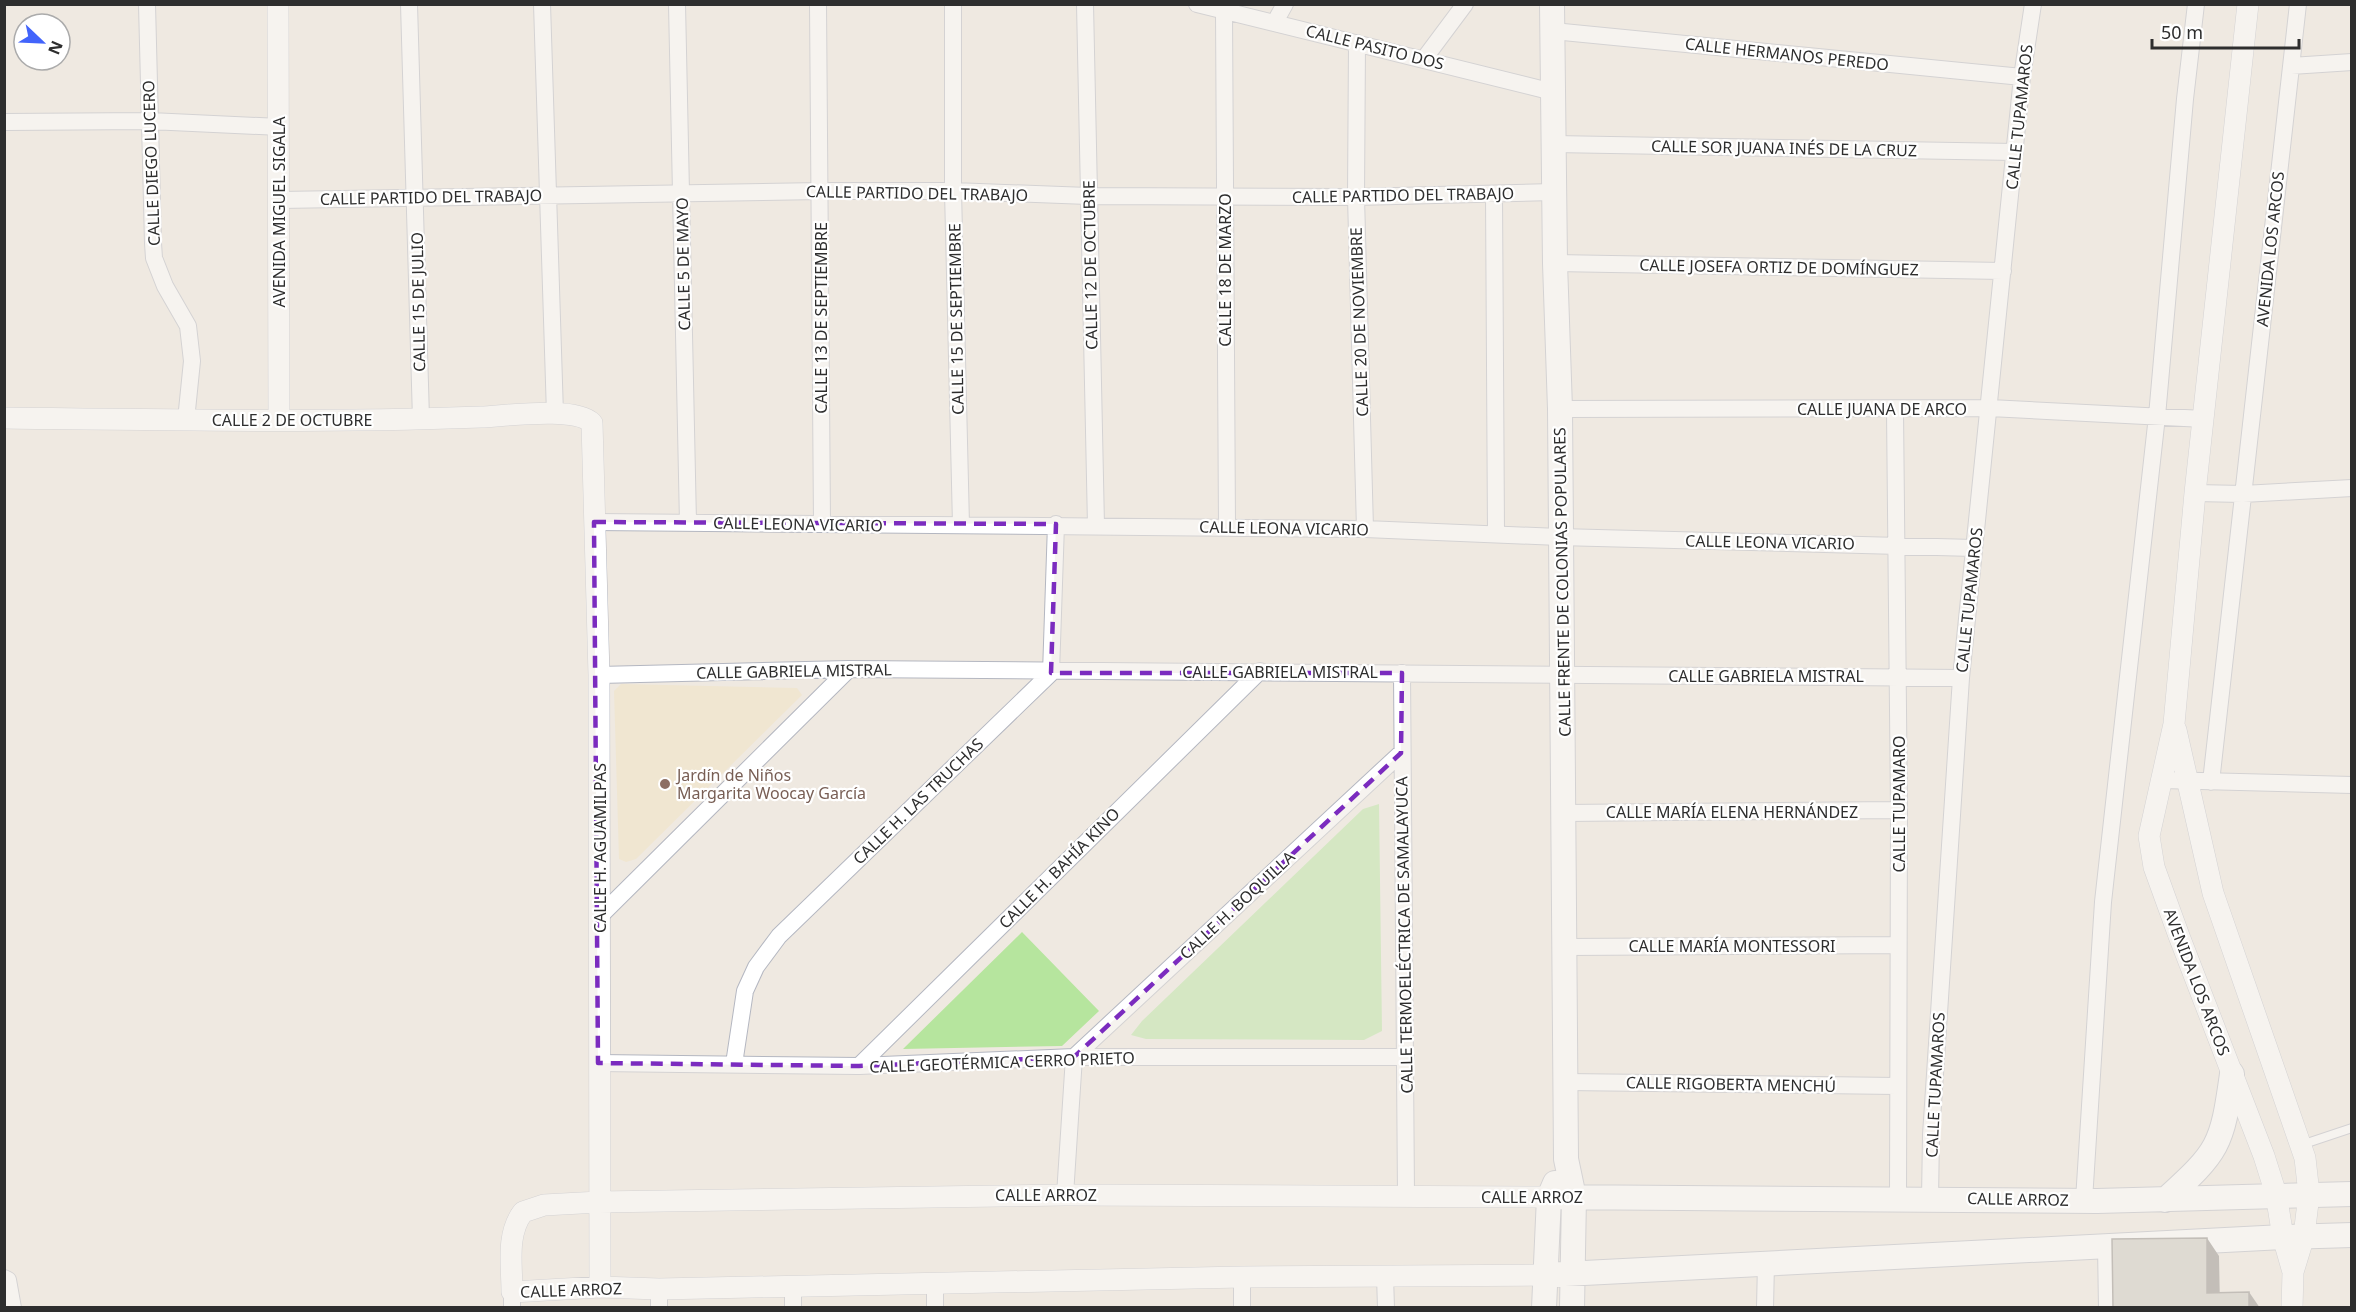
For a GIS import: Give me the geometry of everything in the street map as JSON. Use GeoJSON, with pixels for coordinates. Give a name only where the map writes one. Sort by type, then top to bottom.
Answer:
{"type":"FeatureCollection","features":[{"type":"Feature","properties":{"kind":"main road","name":"CALLE FRENTE DE COLONIAS POPULARES"},"geometry":{"type":"LineString","coordinates":[[1552,4],[1555,263],[1560,409],[1559,537],[1563,676],[1566,1159],[1574,1197],[1572,1308]]}},
{"type":"Feature","properties":{"kind":"main road"},"geometry":{"type":"LineString","coordinates":[[2165,1200],[2199,1169],[2216,1149],[2225,1126],[2232,1074]]}},
{"type":"Feature","properties":{"kind":"main road","name":"CALLE FRENTE DE COLONIAS POPULARES"},"geometry":{"type":"LineString","coordinates":[[1544,1308],[1549,1197],[1566,1159]]}},
{"type":"Feature","properties":{"kind":"main road","name":"CALLE ARROZ"},"geometry":{"type":"LineString","coordinates":[[1549,1197],[2165,1200],[2276,1194],[2352,1194]]}},
{"type":"Feature","properties":{"kind":"main road","name":"CALLE ARROZ"},"geometry":{"type":"LineString","coordinates":[[1545,1275],[2352,1235]]}},
{"type":"Feature","properties":{"kind":"street","name":"CALLE DIEGO LUCERO"},"geometry":{"type":"LineString","coordinates":[[147,4],[154,258],[165,286],[188,326],[192,361],[186,420]]}},
{"type":"Feature","properties":{"kind":"street","name":"AVENIDA MIGUEL SIGALA"},"geometry":{"type":"LineString","coordinates":[[278,4],[279,420]]}},
{"type":"Feature","properties":{"kind":"street","name":"CALLE 15 DE JULIO"},"geometry":{"type":"LineString","coordinates":[[409,4],[421,419]]}},
{"type":"Feature","properties":{"kind":"street"},"geometry":{"type":"LineString","coordinates":[[542,4],[555,414]]}},
{"type":"Feature","properties":{"kind":"street","name":"CALLE 5 DE MAYO"},"geometry":{"type":"LineString","coordinates":[[677,4],[688,523]]}},
{"type":"Feature","properties":{"kind":"street","name":"CALLE 13 DE SEPTIEMBRE"},"geometry":{"type":"LineString","coordinates":[[818,4],[822,524]]}},
{"type":"Feature","properties":{"kind":"street","name":"CALLE 15 DE SEPTIEMBRE"},"geometry":{"type":"LineString","coordinates":[[952,4],[953,191],[961,525]]}},
{"type":"Feature","properties":{"kind":"street","name":"CALLE 12 DE OCTUBRE"},"geometry":{"type":"LineString","coordinates":[[1085,4],[1096,526]]}},
{"type":"Feature","properties":{"kind":"street","name":"CALLE PASITO DOS"},"geometry":{"type":"LineString","coordinates":[[1197,4],[1553,92]]}},
{"type":"Feature","properties":{"kind":"street"},"geometry":{"type":"LineString","coordinates":[[1275,22],[1285,4]]}},
{"type":"Feature","properties":{"kind":"street"},"geometry":{"type":"LineString","coordinates":[[1424,59],[1465,4]]}},
{"type":"Feature","properties":{"kind":"street","name":"CALLE TUPAMAROS"},"geometry":{"type":"LineString","coordinates":[[1930,1198],[1931,1135],[1961,678],[2022,77],[2033,4]]}},
{"type":"Feature","properties":{"kind":"street"},"geometry":{"type":"LineString","coordinates":[[2084,1200],[2103,902],[2157,416],[2184,99],[2196,4]]}},
{"type":"Feature","properties":{"kind":"street","name":"AVENIDA LOS ARCOS"},"geometry":{"type":"LineString","coordinates":[[2248,4],[2195,493],[2174,724],[2148,836],[2150,853],[2179,936],[2293,1237]]}},
{"type":"Feature","properties":{"kind":"street","name":"AVENIDA LOS ARCOS"},"geometry":{"type":"LineString","coordinates":[[2211,782],[2298,4]]}},
{"type":"Feature","properties":{"kind":"street","name":"CALLE 18 DE MARZO"},"geometry":{"type":"LineString","coordinates":[[1224,12],[1227,527]]}},
{"type":"Feature","properties":{"kind":"street","name":"CALLE HERMANOS PEREDO"},"geometry":{"type":"LineString","coordinates":[[1552,31],[2022,77]]}},
{"type":"Feature","properties":{"kind":"street","name":"CALLE 20 DE NOVIEMBRE"},"geometry":{"type":"LineString","coordinates":[[1357,43],[1356,196],[1365,529]]}},
{"type":"Feature","properties":{"kind":"street"},"geometry":{"type":"LineString","coordinates":[[2291,66],[2352,62]]}},
{"type":"Feature","properties":{"kind":"street"},"geometry":{"type":"LineString","coordinates":[[4,122],[150,121],[280,127]]}},
{"type":"Feature","properties":{"kind":"street","name":"CALLE SOR JUANA INÉS DE LA CRUZ"},"geometry":{"type":"LineString","coordinates":[[1554,144],[2014,152]]}},
{"type":"Feature","properties":{"kind":"street","name":"CALLE PARTIDO DEL TRABAJO"},"geometry":{"type":"LineString","coordinates":[[280,200],[821,191],[953,191],[1088,196],[1356,196],[1554,192]]}},
{"type":"Feature","properties":{"kind":"street"},"geometry":{"type":"LineString","coordinates":[[1494,194],[1496,534]]}},
{"type":"Feature","properties":{"kind":"street","name":"CALLE JOSEFA ORTIZ DE DOMÍNGUEZ"},"geometry":{"type":"LineString","coordinates":[[1555,263],[2003,271]]}},
{"type":"Feature","properties":{"kind":"street","name":"CALLE JUANA DE ARCO"},"geometry":{"type":"LineString","coordinates":[[1560,409],[1990,408],[2204,419]]}},
{"type":"Feature","properties":{"kind":"street","name":"CALLE TUPAMARO"},"geometry":{"type":"LineString","coordinates":[[1895,410],[1899,676],[1898,1198]]}},
{"type":"Feature","properties":{"kind":"street","name":"CALLE 2 DE OCTUBRE"},"geometry":{"type":"LineString","coordinates":[[4,418],[279,420],[421,419],[579,414]]}},
{"type":"Feature","properties":{"kind":"street","name":"CALLE H. AGUAMILPAS"},"geometry":{"type":"LineString","coordinates":[[579,414],[591,423],[593,433],[599,675],[600,1287]]}},
{"type":"Feature","properties":{"kind":"street"},"geometry":{"type":"LineString","coordinates":[[2195,493],[2243,494],[2352,488]]}},
{"type":"Feature","properties":{"kind":"street","name":"CALLE LEONA VICARIO"},"geometry":{"type":"LineString","coordinates":[[594,522],[1056,524],[1365,529],[1559,537],[1897,544],[1974,548]]}},
{"type":"Feature","properties":{"kind":"street"},"geometry":{"type":"LineString","coordinates":[[1051,673],[1056,524]]}},
{"type":"Feature","properties":{"kind":"street"},"geometry":{"type":"LineString","coordinates":[[601,915],[849,669]]}},
{"type":"Feature","properties":{"kind":"street","name":"CALLE GABRIELA MISTRAL"},"geometry":{"type":"LineString","coordinates":[[599,675],[849,669],[1051,673],[1260,671],[1563,676],[1961,678]]}},
{"type":"Feature","properties":{"kind":"street","name":"CALLE H. BAHÍA KINO"},"geometry":{"type":"LineString","coordinates":[[859,1066],[1260,671]]}},
{"type":"Feature","properties":{"kind":"street","name":"CALLE H. LAS TRUCHAS"},"geometry":{"type":"LineString","coordinates":[[734,1064],[745,991],[756,967],[778,936],[1051,673]]}},
{"type":"Feature","properties":{"kind":"street","name":"CALLE TERMOELÉCTRICA DE SAMALAYUCA"},"geometry":{"type":"LineString","coordinates":[[1402,673],[1406,1196]]}},
{"type":"Feature","properties":{"kind":"street","name":"AVENIDA LOS ARCOS"},"geometry":{"type":"LineString","coordinates":[[2174,724],[2213,893],[2305,1158],[2309,1194],[2293,1237]]}},
{"type":"Feature","properties":{"kind":"street","name":"CALLE H. BOQUILLA"},"geometry":{"type":"LineString","coordinates":[[1074,1057],[1401,753]]}},
{"type":"Feature","properties":{"kind":"street"},"geometry":{"type":"LineString","coordinates":[[2162,780],[2352,785]]}},
{"type":"Feature","properties":{"kind":"street","name":"CALLE MARÍA ELENA HERNÁNDEZ"},"geometry":{"type":"LineString","coordinates":[[1564,813],[1899,810]]}},
{"type":"Feature","properties":{"kind":"street","name":"CALLE MARÍA MONTESSORI"},"geometry":{"type":"LineString","coordinates":[[1566,947],[1898,945]]}},
{"type":"Feature","properties":{"kind":"street"},"geometry":{"type":"LineString","coordinates":[[1065,1195],[1074,1057]]}},
{"type":"Feature","properties":{"kind":"street","name":"CALLE GEOTÉRMICA CERRO PRIETO"},"geometry":{"type":"LineString","coordinates":[[598,1063],[859,1066],[1074,1057],[1406,1057]]}},
{"type":"Feature","properties":{"kind":"street","name":"CALLE RIGOBERTA MENCHÚ"},"geometry":{"type":"LineString","coordinates":[[1565,1082],[1897,1086]]}},
{"type":"Feature","properties":{"kind":"street","name":"CALLE ARROZ"},"geometry":{"type":"LineString","coordinates":[[1545,1275],[1242,1277],[793,1285],[659,1298],[600,1287],[512,1300],[513,1229],[523,1212],[544,1205],[599,1202],[1065,1195],[1549,1197]]}},
{"type":"Feature","properties":{"kind":"street"},"geometry":{"type":"LineString","coordinates":[[2292,1308],[2293,1237]]}},
{"type":"Feature","properties":{"kind":"street"},"geometry":{"type":"LineString","coordinates":[[2106,1246],[2107,1308]]}},
{"type":"Feature","properties":{"kind":"street"},"geometry":{"type":"LineString","coordinates":[[1766,1263],[1766,1308]]}},
{"type":"Feature","properties":{"kind":"street"},"geometry":{"type":"LineString","coordinates":[[1386,1276],[1386,1308]]}},
{"type":"Feature","properties":{"kind":"street"},"geometry":{"type":"LineString","coordinates":[[1242,1277],[1242,1308]]}},
{"type":"Feature","properties":{"kind":"street"},"geometry":{"type":"LineString","coordinates":[[4,1278],[8,1280],[13,1308]]}},
{"type":"Feature","properties":{"kind":"street"},"geometry":{"type":"LineString","coordinates":[[935,1282],[935,1308]]}},
{"type":"Feature","properties":{"kind":"street"},"geometry":{"type":"LineString","coordinates":[[793,1285],[793,1308]]}},
{"type":"Feature","properties":{"kind":"lane"},"geometry":{"type":"LineString","coordinates":[[2301,1145],[2352,1128]]}},
{"type":"Feature","properties":{"kind":"highlighted area"},"geometry":{"type":"Polygon","coordinates":[[[594,522],[1056,524],[1051,673],[1402,673],[1401,753],[1074,1057],[859,1066],[598,1063],[594,522]]]}},
{"type":"Feature","properties":{"kind":"shaded area","name":"Jardín de Niños Margarita Woocay García"},"geometry":{"type":"Polygon","coordinates":[[[621,684],[797,688],[802,695],[636,859],[626,862],[619,859],[614,691],[621,684]]]}},
{"type":"Feature","properties":{"kind":"green space"},"geometry":{"type":"Polygon","coordinates":[[[1379,804],[1382,1031],[1364,1040],[1146,1039],[1131,1035],[1142,1021],[1363,809],[1379,804]]]}},
{"type":"Feature","properties":{"kind":"green space"},"geometry":{"type":"Polygon","coordinates":[[[1022,932],[1099,1011],[1062,1046],[903,1049],[1022,932]]]}},
{"type":"Feature","properties":{"kind":"building"},"geometry":{"type":"Polygon","coordinates":[[[2207,1238],[2207,1293],[2249,1292],[2249,1308],[2113,1308],[2112,1239],[2207,1238]]]}},
{"type":"Feature","properties":{"kind":"place","name":"Jardín de Niños Margarita Woocay García"},"geometry":{"type":"Point","coordinates":[665,784]}}]}
